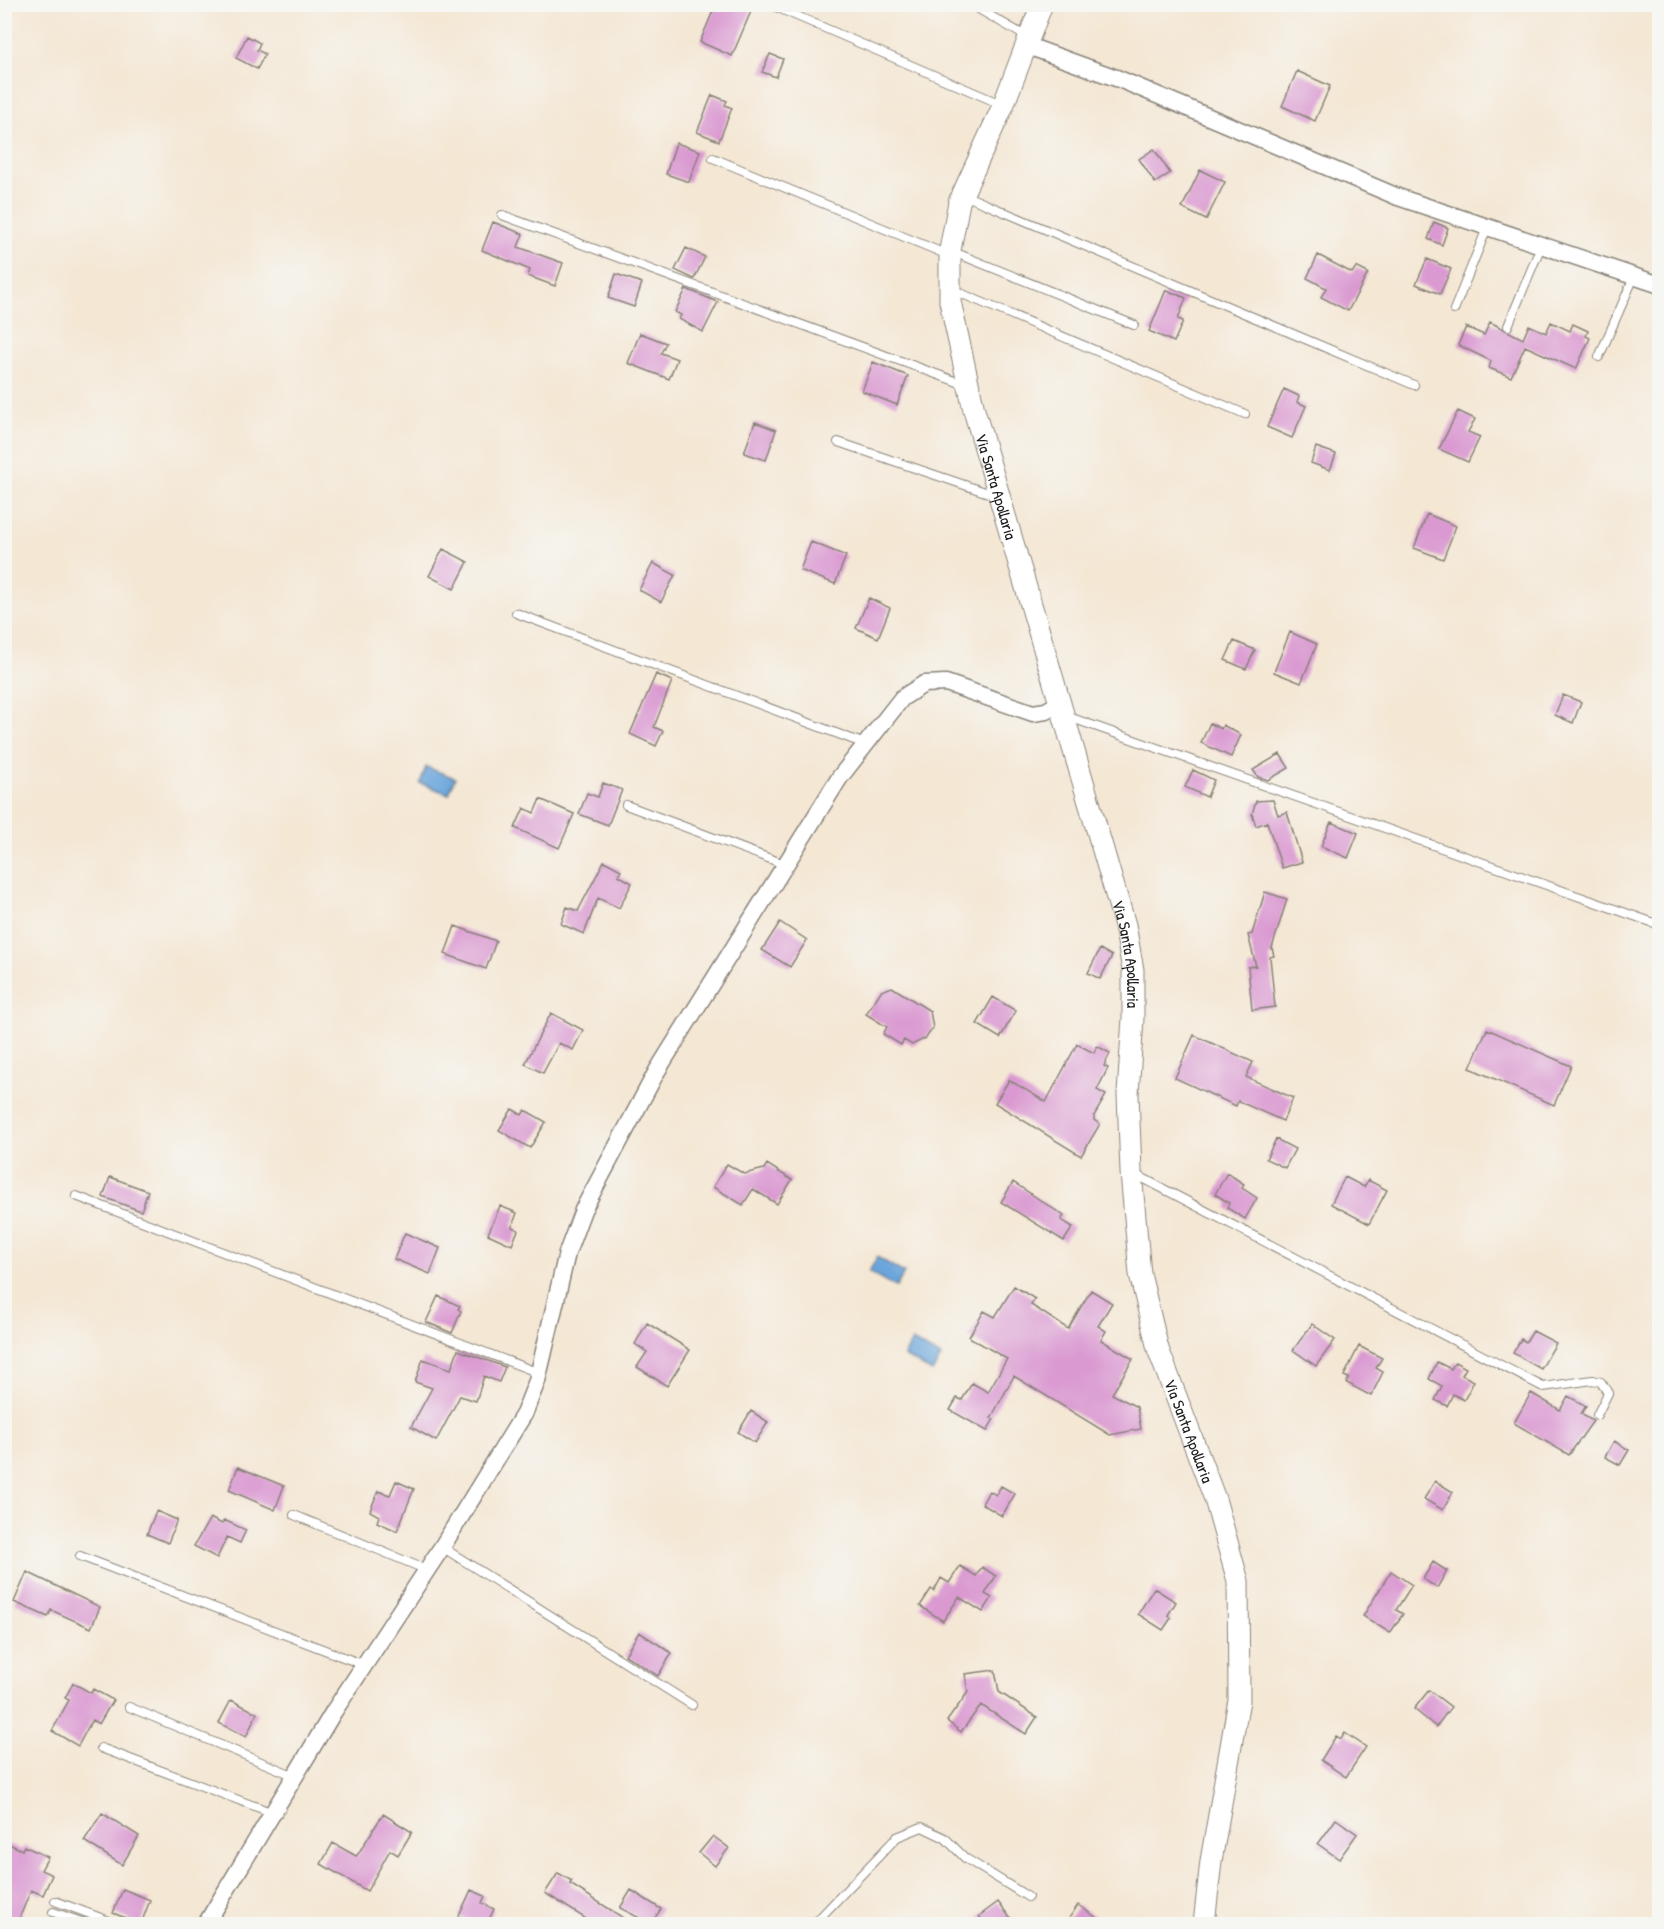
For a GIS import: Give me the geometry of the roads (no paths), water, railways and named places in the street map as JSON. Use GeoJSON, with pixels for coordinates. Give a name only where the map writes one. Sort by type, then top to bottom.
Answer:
{"type":"FeatureCollection","features":[{"type":"Feature","properties":{"kind":"street","name":"Via Santa Apollaria"},"geometry":{"type":"LineString","coordinates":[[1042,4],[1003,106],[962,194],[950,253],[950,289],[954,324],[968,386],[1060,709],[1125,925],[1133,970],[1133,1018],[1128,1094],[1131,1172],[1140,1274],[1158,1349],[1215,1498],[1238,1581],[1239,1700],[1211,1861],[1204,1924]]}},
{"type":"Feature","properties":{"kind":"street"},"geometry":{"type":"LineString","coordinates":[[1029,42],[1398,197],[1659,285]]}},
{"type":"Feature","properties":{"kind":"street"},"geometry":{"type":"LineString","coordinates":[[206,1924],[364,1665],[442,1547],[524,1414],[539,1372],[567,1253],[583,1210],[657,1071],[784,864],[865,744],[902,698],[912,690],[929,683],[950,684],[1033,713],[1060,709]]}},
{"type":"Feature","properties":{"kind":"lane"},"geometry":{"type":"LineString","coordinates":[[769,4],[1003,106]]}},
{"type":"Feature","properties":{"kind":"lane"},"geometry":{"type":"LineString","coordinates":[[970,4],[1029,42]]}},
{"type":"Feature","properties":{"kind":"lane"},"geometry":{"type":"LineString","coordinates":[[713,158],[1134,325]]}},
{"type":"Feature","properties":{"kind":"lane"},"geometry":{"type":"LineString","coordinates":[[962,194],[1414,386]]}},
{"type":"Feature","properties":{"kind":"lane"},"geometry":{"type":"LineString","coordinates":[[502,215],[968,386]]}},
{"type":"Feature","properties":{"kind":"lane"},"geometry":{"type":"LineString","coordinates":[[1454,310],[1487,228]]}},
{"type":"Feature","properties":{"kind":"lane"},"geometry":{"type":"LineString","coordinates":[[1508,326],[1541,246]]}},
{"type":"Feature","properties":{"kind":"lane"},"geometry":{"type":"LineString","coordinates":[[1599,357],[1634,277]]}},
{"type":"Feature","properties":{"kind":"lane"},"geometry":{"type":"LineString","coordinates":[[950,289],[1245,414]]}},
{"type":"Feature","properties":{"kind":"lane"},"geometry":{"type":"LineString","coordinates":[[838,442],[999,497]]}},
{"type":"Feature","properties":{"kind":"lane"},"geometry":{"type":"LineString","coordinates":[[516,613],[865,744]]}},
{"type":"Feature","properties":{"kind":"lane"},"geometry":{"type":"LineString","coordinates":[[1060,709],[1659,926]]}},
{"type":"Feature","properties":{"kind":"lane"},"geometry":{"type":"LineString","coordinates":[[626,805],[784,864]]}},
{"type":"Feature","properties":{"kind":"lane"},"geometry":{"type":"LineString","coordinates":[[1131,1172],[1543,1387],[1593,1380],[1601,1382],[1608,1393],[1597,1415]]}},
{"type":"Feature","properties":{"kind":"lane"},"geometry":{"type":"LineString","coordinates":[[76,1196],[539,1372]]}},
{"type":"Feature","properties":{"kind":"lane"},"geometry":{"type":"LineString","coordinates":[[294,1515],[427,1570]]}},
{"type":"Feature","properties":{"kind":"lane"},"geometry":{"type":"LineString","coordinates":[[442,1547],[692,1705]]}},
{"type":"Feature","properties":{"kind":"lane"},"geometry":{"type":"LineString","coordinates":[[80,1556],[364,1665]]}},
{"type":"Feature","properties":{"kind":"lane"},"geometry":{"type":"LineString","coordinates":[[129,1707],[295,1776]]}},
{"type":"Feature","properties":{"kind":"lane"},"geometry":{"type":"LineString","coordinates":[[101,1748],[273,1813]]}},
{"type":"Feature","properties":{"kind":"lane"},"geometry":{"type":"LineString","coordinates":[[814,1924],[897,1837],[922,1827],[945,1838],[965,1858],[1028,1897]]}},
{"type":"Feature","properties":{"kind":"lane"},"geometry":{"type":"LineString","coordinates":[[55,1901],[117,1924]]}},
{"type":"Feature","properties":{"kind":"lane"},"geometry":{"type":"LineString","coordinates":[[53,1912],[87,1924]]}},
{"type":"Feature","properties":{"kind":"water"},"geometry":{"type":"Polygon","coordinates":[[[426,767],[455,778],[449,794],[420,783],[426,767]]]}},
{"type":"Feature","properties":{"kind":"water"},"geometry":{"type":"Polygon","coordinates":[[[877,1257],[904,1273],[896,1287],[869,1272],[877,1257]]]}},
{"type":"Feature","properties":{"kind":"water"},"geometry":{"type":"Polygon","coordinates":[[[912,1341],[941,1357],[932,1372],[904,1356],[912,1341]]]}}]}
